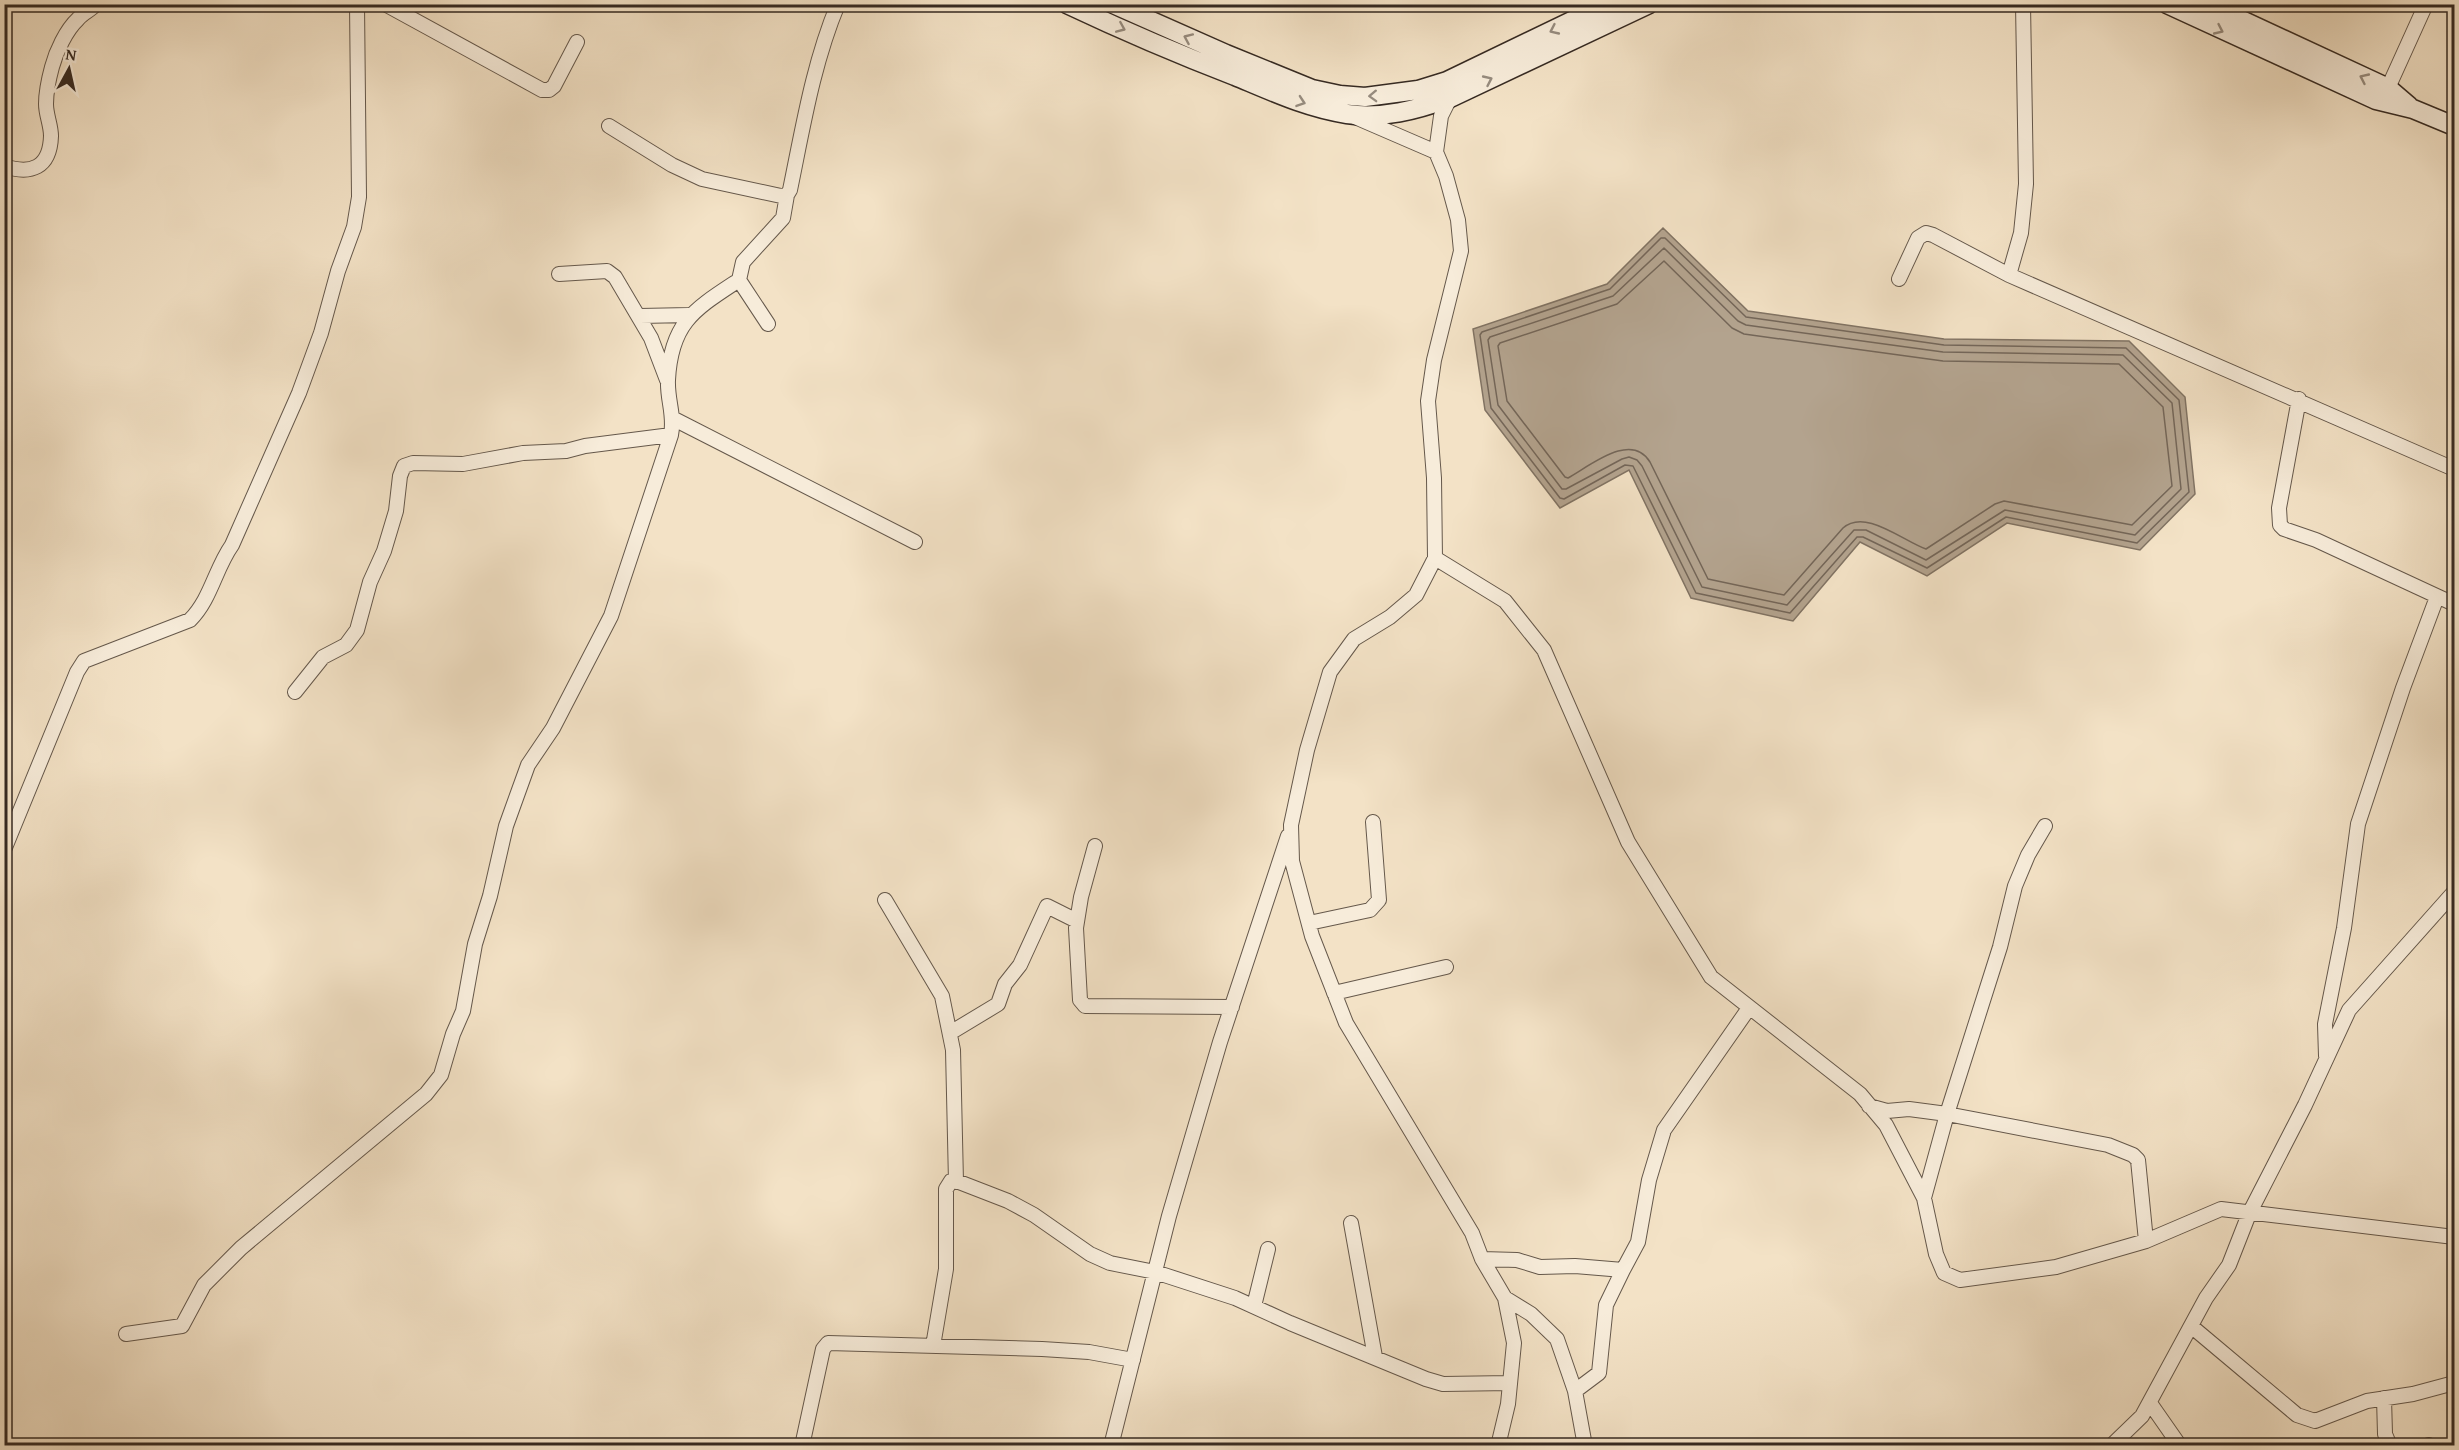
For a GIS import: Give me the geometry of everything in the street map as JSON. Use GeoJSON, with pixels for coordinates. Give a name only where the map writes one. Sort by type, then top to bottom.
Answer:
{"type":"FeatureCollection","features":[{"type":"Feature","properties":{"kind":"main road"},"geometry":{"type":"LineString","coordinates":[[1067,4],[1222,62],[1340,95],[1391,95],[1447,81],[1607,4]]}},
{"type":"Feature","properties":{"kind":"main road"},"geometry":{"type":"LineString","coordinates":[[1113,4],[1305,105],[1348,114],[1398,113],[1450,98],[1649,4]]}},
{"type":"Feature","properties":{"kind":"main road"},"geometry":{"type":"LineString","coordinates":[[2167,4],[2376,100],[2413,109],[2454,126]]}},
{"type":"Feature","properties":{"kind":"main road"},"geometry":{"type":"LineString","coordinates":[[2207,4],[2388,88],[2413,109]]}},
{"type":"Feature","properties":{"kind":"street"},"geometry":{"type":"LineString","coordinates":[[4,166],[20,171],[32,171],[42,162],[48,150],[51,135],[46,104],[52,67],[63,40],[77,19],[96,4]]}},
{"type":"Feature","properties":{"kind":"street"},"geometry":{"type":"LineString","coordinates":[[4,850],[77,672],[84,661],[190,620],[199,611],[224,556],[232,545],[299,393],[321,333],[338,271],[354,227],[359,197],[357,4]]}},
{"type":"Feature","properties":{"kind":"street"},"geometry":{"type":"LineString","coordinates":[[385,4],[542,90],[549,90],[554,86],[577,42]]}},
{"type":"Feature","properties":{"kind":"street"},"geometry":{"type":"LineString","coordinates":[[768,324],[740,280],[743,262],[783,218],[813,79],[826,33],[838,4]]}},
{"type":"Feature","properties":{"kind":"street"},"geometry":{"type":"LineString","coordinates":[[2009,275],[2021,233],[2026,184],[2023,4]]}},
{"type":"Feature","properties":{"kind":"street"},"geometry":{"type":"LineString","coordinates":[[2388,88],[2426,4]]}},
{"type":"Feature","properties":{"kind":"street"},"geometry":{"type":"LineString","coordinates":[[1111,1446],[1155,1272],[1232,1007],[1291,825],[1307,750],[1330,672],[1354,639],[1390,617],[1416,595],[1435,558],[1434,478],[1428,401],[1434,360],[1461,251],[1458,220],[1446,176],[1436,152],[1441,116],[1450,98]]}},
{"type":"Feature","properties":{"kind":"street"},"geometry":{"type":"LineString","coordinates":[[1348,114],[1436,152]]}},
{"type":"Feature","properties":{"kind":"street"},"geometry":{"type":"LineString","coordinates":[[609,126],[672,165],[702,179],[781,196],[787,195]]}},
{"type":"Feature","properties":{"kind":"street"},"geometry":{"type":"LineString","coordinates":[[1899,279],[1918,238],[1926,233],[2009,275],[2299,399],[2454,469]]}},
{"type":"Feature","properties":{"kind":"street"},"geometry":{"type":"LineString","coordinates":[[126,1334],[182,1326],[204,1285],[241,1248],[426,1094],[441,1075],[453,1034],[463,1011],[475,944],[490,896],[506,826],[528,765],[553,728],[611,616],[671,435],[674,419],[668,382],[651,338],[615,277],[607,271],[559,274]]}},
{"type":"Feature","properties":{"kind":"street"},"geometry":{"type":"LineString","coordinates":[[668,382],[678,333],[689,315],[740,280]]}},
{"type":"Feature","properties":{"kind":"street"},"geometry":{"type":"LineString","coordinates":[[640,316],[689,315]]}},
{"type":"Feature","properties":{"kind":"street"},"geometry":{"type":"LineString","coordinates":[[2299,399],[2279,508],[2280,525],[2284,529],[2316,540],[2454,604]]}},
{"type":"Feature","properties":{"kind":"street"},"geometry":{"type":"LineString","coordinates":[[674,419],[915,542]]}},
{"type":"Feature","properties":{"kind":"street"},"geometry":{"type":"LineString","coordinates":[[295,692],[323,657],[346,645],[357,630],[370,582],[384,551],[396,511],[400,476],[404,466],[463,464],[523,453],[566,451],[585,446],[671,435]]}},
{"type":"Feature","properties":{"kind":"street"},"geometry":{"type":"LineString","coordinates":[[1435,558],[1505,601],[1544,650],[1628,842],[1710,977],[1860,1094],[1886,1125],[1924,1198],[1936,1254],[1944,1273],[1960,1280],[2056,1267],[2146,1241],[2221,1209],[2454,1237]]}},
{"type":"Feature","properties":{"kind":"street"},"geometry":{"type":"LineString","coordinates":[[2326,1060],[2325,1024],[2344,927],[2358,824],[2403,688],[2437,597]]}},
{"type":"Feature","properties":{"kind":"street"},"geometry":{"type":"LineString","coordinates":[[1309,923],[1370,910],[1379,900],[1373,822]]}},
{"type":"Feature","properties":{"kind":"street"},"geometry":{"type":"LineString","coordinates":[[1291,825],[1292,861],[1309,923],[1346,1023],[1472,1233],[1482,1259],[1505,1298],[1514,1343],[1509,1404],[1498,1446]]}},
{"type":"Feature","properties":{"kind":"street"},"geometry":{"type":"LineString","coordinates":[[1924,1198],[1947,1114],[2000,947],[2020,870],[2045,826]]}},
{"type":"Feature","properties":{"kind":"street"},"geometry":{"type":"LineString","coordinates":[[1095,846],[1077,921],[1077,966],[1080,1000],[1084,1006],[1094,1008],[1232,1007]]}},
{"type":"Feature","properties":{"kind":"street"},"geometry":{"type":"LineString","coordinates":[[885,900],[942,996],[953,1050],[956,1182]]}},
{"type":"Feature","properties":{"kind":"street"},"geometry":{"type":"LineString","coordinates":[[2111,1446],[2142,1416],[2206,1298],[2229,1264],[2249,1214],[2305,1104],[2349,1010],[2452,902]]}},
{"type":"Feature","properties":{"kind":"street"},"geometry":{"type":"LineString","coordinates":[[950,1034],[998,1004],[1005,984],[1020,964],[1047,906],[1077,921]]}},
{"type":"Feature","properties":{"kind":"street"},"geometry":{"type":"LineString","coordinates":[[1334,993],[1446,967]]}},
{"type":"Feature","properties":{"kind":"street"},"geometry":{"type":"LineString","coordinates":[[1575,1391],[1599,1373],[1606,1305],[1638,1242],[1649,1180],[1664,1130],[1749,1008]]}},
{"type":"Feature","properties":{"kind":"street"},"geometry":{"type":"LineString","coordinates":[[1869,1106],[1887,1111],[1909,1109],[1947,1114],[2108,1145],[2133,1155],[2138,1160],[2146,1241]]}},
{"type":"Feature","properties":{"kind":"street"},"geometry":{"type":"LineString","coordinates":[[933,1346],[946,1269],[946,1189],[951,1181],[1008,1201],[1034,1215],[1090,1254],[1110,1263],[1155,1272],[1235,1298],[1290,1323],[1443,1384],[1510,1383]]}},
{"type":"Feature","properties":{"kind":"street"},"geometry":{"type":"LineString","coordinates":[[1351,1223],[1375,1357]]}},
{"type":"Feature","properties":{"kind":"street"},"geometry":{"type":"LineString","coordinates":[[1254,1306],[1268,1249]]}},
{"type":"Feature","properties":{"kind":"street"},"geometry":{"type":"LineString","coordinates":[[1482,1259],[1518,1260],[1540,1267],[1575,1266],[1623,1270]]}},
{"type":"Feature","properties":{"kind":"street"},"geometry":{"type":"LineString","coordinates":[[1505,1298],[1531,1314],[1557,1339],[1575,1391],[1585,1446]]}},
{"type":"Feature","properties":{"kind":"street"},"geometry":{"type":"LineString","coordinates":[[2191,1326],[2297,1415],[2315,1421],[2367,1401],[2413,1394],[2454,1383]]}},
{"type":"Feature","properties":{"kind":"street"},"geometry":{"type":"LineString","coordinates":[[802,1446],[823,1349],[828,1343],[1089,1352],[1133,1360]]}},
{"type":"Feature","properties":{"kind":"street"},"geometry":{"type":"LineString","coordinates":[[2384,1398],[2385,1434],[2390,1446]]}},
{"type":"Feature","properties":{"kind":"street"},"geometry":{"type":"LineString","coordinates":[[2150,1403],[2180,1446]]}},
{"type":"Feature","properties":{"kind":"water"},"geometry":{"type":"Polygon","coordinates":[[[1663,228],[1748,311],[1944,339],[2129,341],[2185,397],[2195,494],[2140,550],[2007,523],[1927,576],[1860,542],[1793,621],[1691,598],[1629,470],[1560,508],[1485,410],[1473,329],[1607,284],[1663,228]]]}}]}
